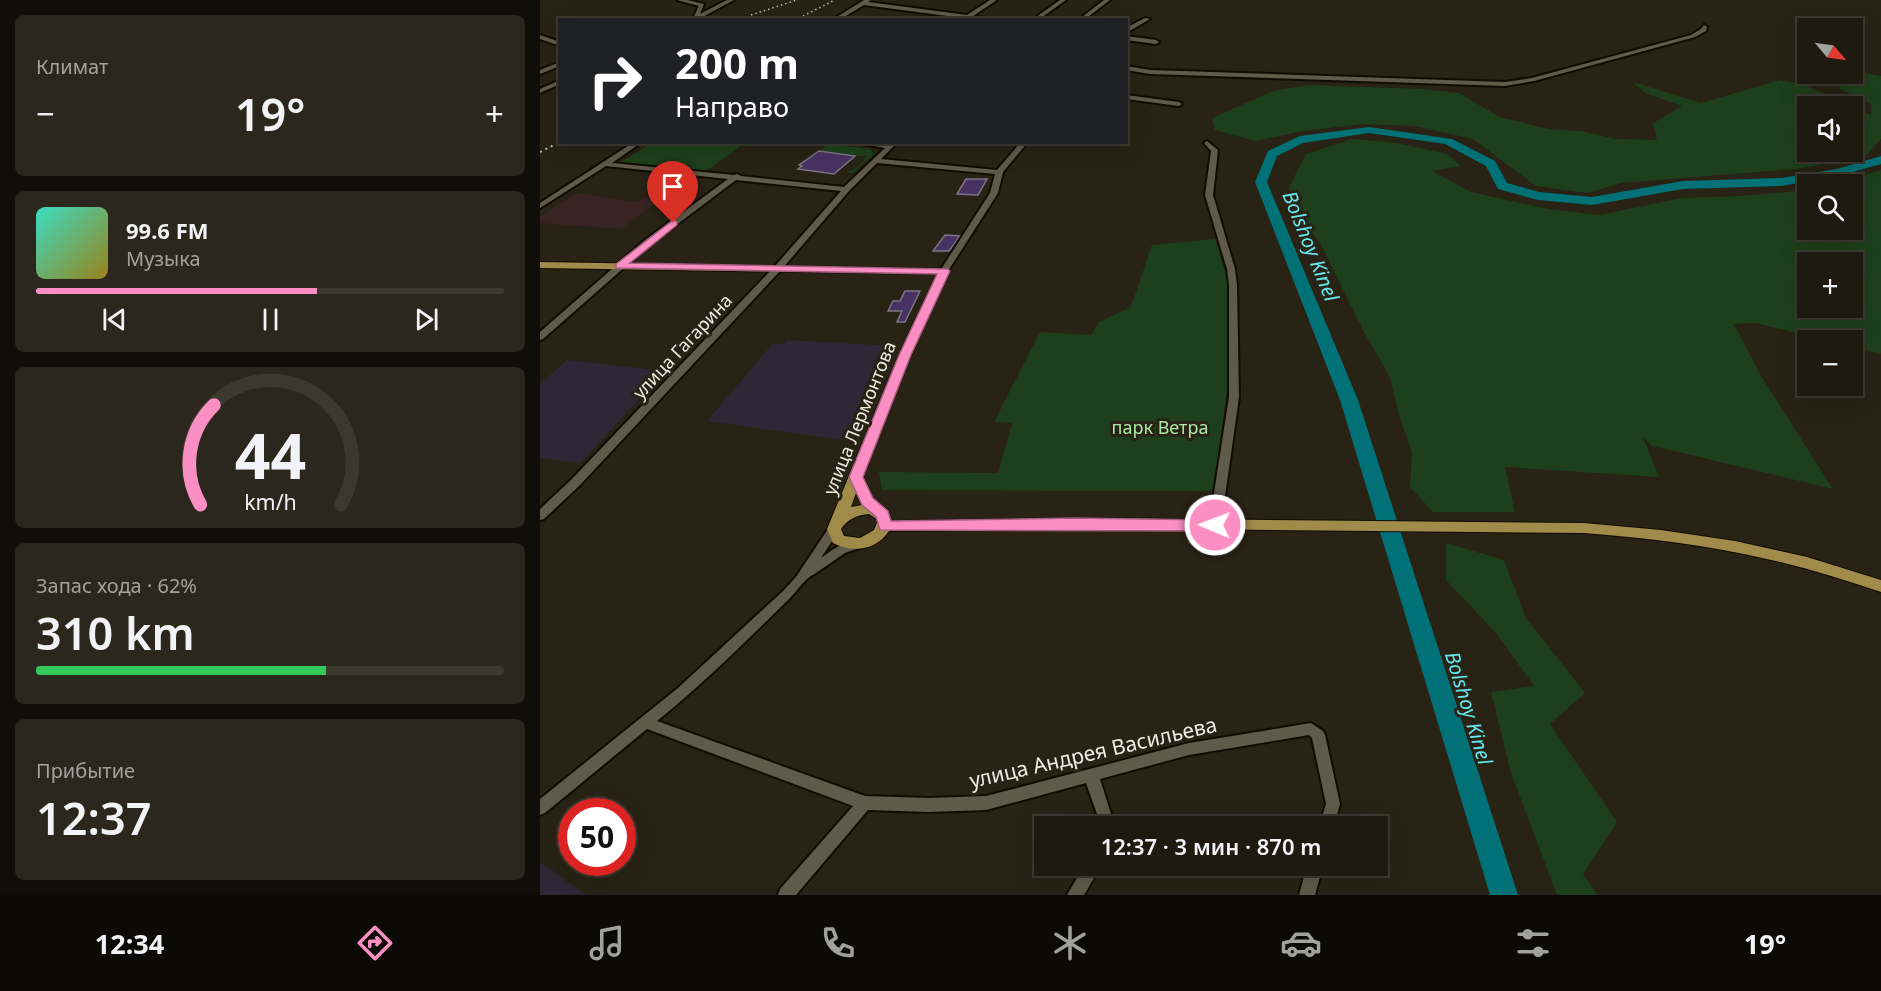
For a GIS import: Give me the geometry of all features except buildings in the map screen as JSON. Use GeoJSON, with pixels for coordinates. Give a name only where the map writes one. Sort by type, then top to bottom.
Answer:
{"type":"FeatureCollection","features":[{"type":"Feature","properties":{"kind":"main road"},"geometry":{"type":"LineString","coordinates":[[540,265],[944,271]]}},
{"type":"Feature","properties":{"kind":"main road","name":"улица Лермонтова"},"geometry":{"type":"LineString","coordinates":[[835,526],[905,355],[944,271]]}},
{"type":"Feature","properties":{"kind":"main road"},"geometry":{"type":"LineString","coordinates":[[856,477],[867,501],[878,511],[885,520],[885,526],[875,538],[858,544],[843,543],[838,539],[835,526],[848,514],[863,509],[878,511]]}},
{"type":"Feature","properties":{"kind":"main road"},"geometry":{"type":"LineString","coordinates":[[885,526],[1074,523],[1515,527],[1650,532],[1719,542],[1792,557],[1878,581]]}},
{"type":"Feature","properties":{"kind":"street"},"geometry":{"type":"LineString","coordinates":[[680,0],[702,5],[694,18]]}},
{"type":"Feature","properties":{"kind":"street"},"geometry":{"type":"LineString","coordinates":[[695,18],[731,0]]}},
{"type":"Feature","properties":{"kind":"street"},"geometry":{"type":"LineString","coordinates":[[837,18],[866,1],[965,18],[994,0]]}},
{"type":"Feature","properties":{"kind":"street"},"geometry":{"type":"LineString","coordinates":[[1037,18],[1063,0]]}},
{"type":"Feature","properties":{"kind":"street"},"geometry":{"type":"LineString","coordinates":[[1083,18],[1107,0]]}},
{"type":"Feature","properties":{"kind":"street"},"geometry":{"type":"LineString","coordinates":[[1128,31],[1147,19]]}},
{"type":"Feature","properties":{"kind":"street"},"geometry":{"type":"LineString","coordinates":[[1128,68],[1192,73],[1505,84],[1532,80],[1693,36],[1704,30],[1704,27]]}},
{"type":"Feature","properties":{"kind":"street"},"geometry":{"type":"LineString","coordinates":[[1128,38],[1156,42]]}},
{"type":"Feature","properties":{"kind":"street"},"geometry":{"type":"LineString","coordinates":[[542,39],[558,43]]}},
{"type":"Feature","properties":{"kind":"street"},"geometry":{"type":"LineString","coordinates":[[540,72],[558,65]]}},
{"type":"Feature","properties":{"kind":"street"},"geometry":{"type":"LineString","coordinates":[[540,91],[558,83]]}},
{"type":"Feature","properties":{"kind":"street"},"geometry":{"type":"LineString","coordinates":[[1128,97],[1179,104]]}},
{"type":"Feature","properties":{"kind":"street"},"geometry":{"type":"LineString","coordinates":[[1207,143],[1215,150],[1209,195],[1210,205],[1231,268],[1233,285],[1234,397],[1215,525]]}},
{"type":"Feature","properties":{"kind":"street"},"geometry":{"type":"LineString","coordinates":[[540,206],[636,144]]}},
{"type":"Feature","properties":{"kind":"street","name":"улица Гагарина"},"geometry":{"type":"LineString","coordinates":[[540,516],[576,482],[778,268],[846,189],[892,144]]}},
{"type":"Feature","properties":{"kind":"street","name":"улица Лермонтова"},"geometry":{"type":"LineString","coordinates":[[944,271],[994,193],[999,172],[1023,144]]}},
{"type":"Feature","properties":{"kind":"street"},"geometry":{"type":"LineString","coordinates":[[874,161],[999,172]]}},
{"type":"Feature","properties":{"kind":"street"},"geometry":{"type":"LineString","coordinates":[[605,165],[720,178],[737,176],[846,189]]}},
{"type":"Feature","properties":{"kind":"street"},"geometry":{"type":"LineString","coordinates":[[540,337],[648,242],[737,176]]}},
{"type":"Feature","properties":{"kind":"street","name":"улица Лермонтова"},"geometry":{"type":"LineString","coordinates":[[540,808],[683,692],[800,580],[835,526]]}},
{"type":"Feature","properties":{"kind":"street"},"geometry":{"type":"LineString","coordinates":[[800,580],[822,561],[858,544]]}},
{"type":"Feature","properties":{"kind":"street","name":"улица Андрея Васильева"},"geometry":{"type":"LineString","coordinates":[[646,723],[865,803],[929,805],[986,803],[1189,749],[1311,729],[1318,735],[1333,804],[1330,816]]}},
{"type":"Feature","properties":{"kind":"street"},"geometry":{"type":"LineString","coordinates":[[1091,775],[1105,816]]}},
{"type":"Feature","properties":{"kind":"street"},"geometry":{"type":"LineString","coordinates":[[786,895],[865,803]]}},
{"type":"Feature","properties":{"kind":"street"},"geometry":{"type":"LineString","coordinates":[[1075,895],[1087,876]]}},
{"type":"Feature","properties":{"kind":"street"},"geometry":{"type":"LineString","coordinates":[[1307,895],[1312,876]]}},
{"type":"Feature","properties":{"kind":"shaded area"},"geometry":{"type":"Polygon","coordinates":[[[577,193],[636,202],[644,198],[658,200],[621,229],[540,223],[540,216],[577,193]]]}},
{"type":"Feature","properties":{"kind":"shaded area"},"geometry":{"type":"Polygon","coordinates":[[[787,340],[898,346],[857,442],[707,421],[773,343],[784,344],[787,340]]]}},
{"type":"Feature","properties":{"kind":"shaded area"},"geometry":{"type":"Polygon","coordinates":[[[567,360],[666,371],[580,463],[540,458],[540,384],[567,360]]]}},
{"type":"Feature","properties":{"kind":"shaded area"},"geometry":{"type":"Polygon","coordinates":[[[540,862],[586,895],[540,895],[540,862]]]}},
{"type":"Feature","properties":{"kind":"green space"},"geometry":{"type":"Polygon","coordinates":[[[1863,73],[1881,76],[1881,139],[1866,156],[1863,157],[1863,112],[1871,115],[1871,104],[1863,100],[1863,96],[1854,96],[1840,89],[1841,84],[1863,84],[1863,73]]]}},
{"type":"Feature","properties":{"kind":"green space"},"geometry":{"type":"Polygon","coordinates":[[[1780,80],[1805,85],[1828,96],[1797,96],[1797,162],[1834,162],[1797,169],[1621,183],[1588,193],[1536,186],[1473,139],[1415,126],[1362,124],[1303,131],[1255,141],[1215,130],[1212,118],[1273,91],[1308,85],[1421,89],[1459,93],[1500,117],[1549,129],[1581,131],[1615,139],[1657,140],[1653,123],[1682,106],[1645,93],[1633,82],[1701,103],[1780,80]]]}},
{"type":"Feature","properties":{"kind":"green space"},"geometry":{"type":"Polygon","coordinates":[[[1352,139],[1397,143],[1447,154],[1461,166],[1432,171],[1471,192],[1548,209],[1600,215],[1681,198],[1797,191],[1797,240],[1863,240],[1863,176],[1881,170],[1881,354],[1863,350],[1863,330],[1797,330],[1797,333],[1756,323],[1734,324],[1761,376],[1833,489],[1653,446],[1643,437],[1659,477],[1505,467],[1515,512],[1433,512],[1410,487],[1412,452],[1400,419],[1390,377],[1364,332],[1320,243],[1294,207],[1289,187],[1306,154],[1352,139]]]}},
{"type":"Feature","properties":{"kind":"green space"},"geometry":{"type":"Polygon","coordinates":[[[650,144],[744,144],[705,172],[621,162],[650,144]]]}},
{"type":"Feature","properties":{"kind":"green space"},"geometry":{"type":"Polygon","coordinates":[[[828,144],[870,149],[874,154],[853,173],[847,173],[860,165],[867,155],[819,151],[828,144]]]}},
{"type":"Feature","properties":{"kind":"green space","name":"парк Ветра"},"geometry":{"type":"Polygon","coordinates":[[[1215,239],[1227,277],[1227,390],[1214,491],[882,490],[879,472],[998,473],[1012,423],[994,422],[1040,332],[1091,335],[1099,322],[1131,307],[1152,245],[1215,239]]]}},
{"type":"Feature","properties":{"kind":"green space"},"geometry":{"type":"Polygon","coordinates":[[[1446,543],[1504,560],[1526,618],[1585,693],[1550,724],[1617,822],[1583,874],[1598,895],[1557,895],[1511,773],[1491,692],[1534,686],[1496,633],[1446,580],[1446,543]]]}},
{"type":"Feature","properties":{"kind":"waterway","name":"Bolshoy Kinel"},"geometry":{"type":"LineString","coordinates":[[1504,895],[1349,400],[1261,182],[1272,154],[1300,140],[1369,130],[1448,141],[1491,164],[1502,186],[1538,196],[1592,201],[1683,185],[1781,182],[1838,172],[1881,160]]}},
{"type":"Feature","properties":{"kind":"railway"},"geometry":{"type":"LineString","coordinates":[[751,15],[797,0]]}},
{"type":"Feature","properties":{"kind":"railway"},"geometry":{"type":"LineString","coordinates":[[799,18],[835,0]]}},
{"type":"Feature","properties":{"kind":"railway"},"geometry":{"type":"LineString","coordinates":[[540,152],[558,143]]}},
{"type":"Feature","properties":{"kind":"route"},"geometry":{"type":"LineString","coordinates":[[673,223],[620,266],[944,271],[905,355],[856,477],[867,501],[883,515],[885,526],[1074,523],[1215,525]]}}]}
